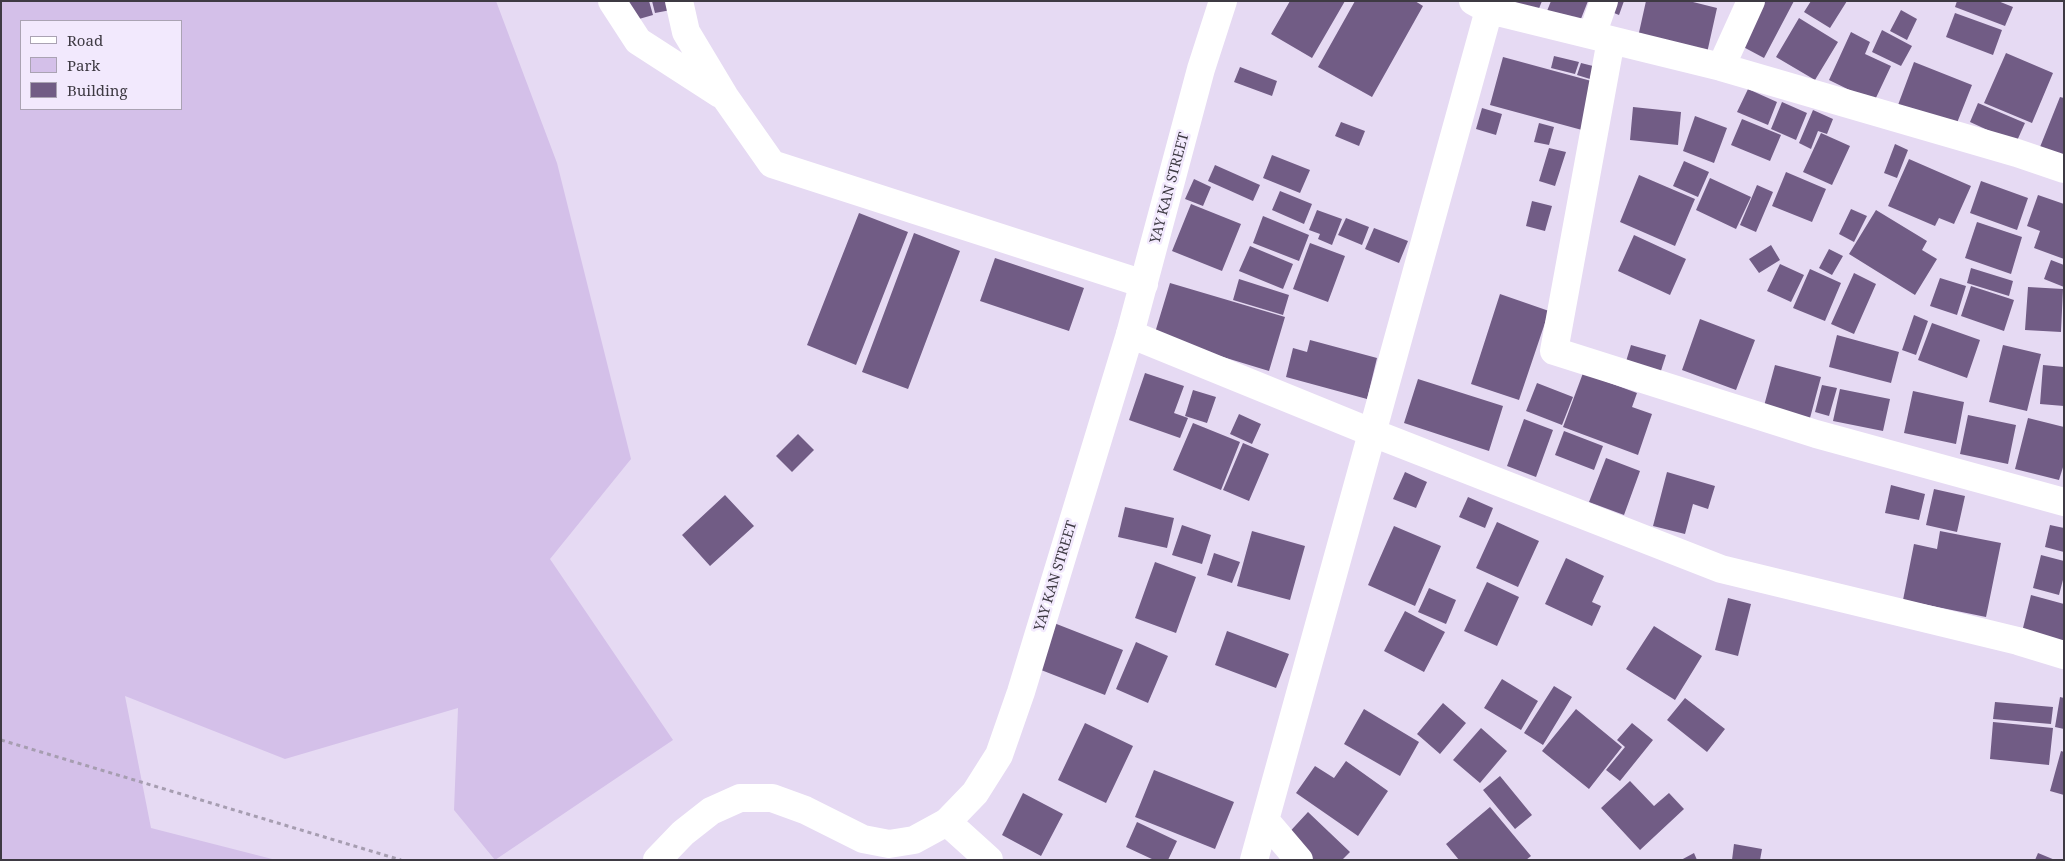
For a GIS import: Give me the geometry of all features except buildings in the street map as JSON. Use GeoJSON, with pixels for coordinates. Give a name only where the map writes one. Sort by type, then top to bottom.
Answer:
{"type":"FeatureCollection","features":[{"type":"Feature","properties":{"kind":"street"},"geometry":{"type":"LineString","coordinates":[[612,1],[638,41],[725,98]]}},
{"type":"Feature","properties":{"kind":"street"},"geometry":{"type":"LineString","coordinates":[[679,1],[686,32],[725,98],[772,164],[1144,284]]}},
{"type":"Feature","properties":{"kind":"street","name":"YAY KAN STREET"},"geometry":{"type":"LineString","coordinates":[[657,860],[683,833],[711,811],[740,798],[772,798],[805,810],[863,839],[889,844],[914,840],[947,822],[975,793],[999,755],[1021,692],[1130,334],[1201,69],[1223,1]]}},
{"type":"Feature","properties":{"kind":"street"},"geometry":{"type":"LineString","coordinates":[[1604,1],[1602,37],[1554,351],[1816,434],[2064,502]]}},
{"type":"Feature","properties":{"kind":"street"},"geometry":{"type":"LineString","coordinates":[[1721,67],[1751,1]]}},
{"type":"Feature","properties":{"kind":"street"},"geometry":{"type":"LineString","coordinates":[[1254,860],[1373,433],[1481,6],[1721,67],[2017,152],[2064,169]]}},
{"type":"Feature","properties":{"kind":"street"},"geometry":{"type":"LineString","coordinates":[[1130,334],[1373,433],[1721,569],[2018,641],[2064,655]]}},
{"type":"Feature","properties":{"kind":"street"},"geometry":{"type":"LineString","coordinates":[[1265,820],[1299,860]]}},
{"type":"Feature","properties":{"kind":"street"},"geometry":{"type":"LineString","coordinates":[[947,822],[988,860]]}},
{"type":"Feature","properties":{"kind":"path"},"geometry":{"type":"LineString","coordinates":[[1,740],[402,860]]}},
{"type":"Feature","properties":{"kind":"green space"},"geometry":{"type":"Polygon","coordinates":[[[1,1],[496,1],[557,163],[631,459],[550,559],[673,740],[495,860],[454,810],[458,708],[285,759],[125,696],[151,828],[276,860],[1,860],[1,1]]]}}]}
